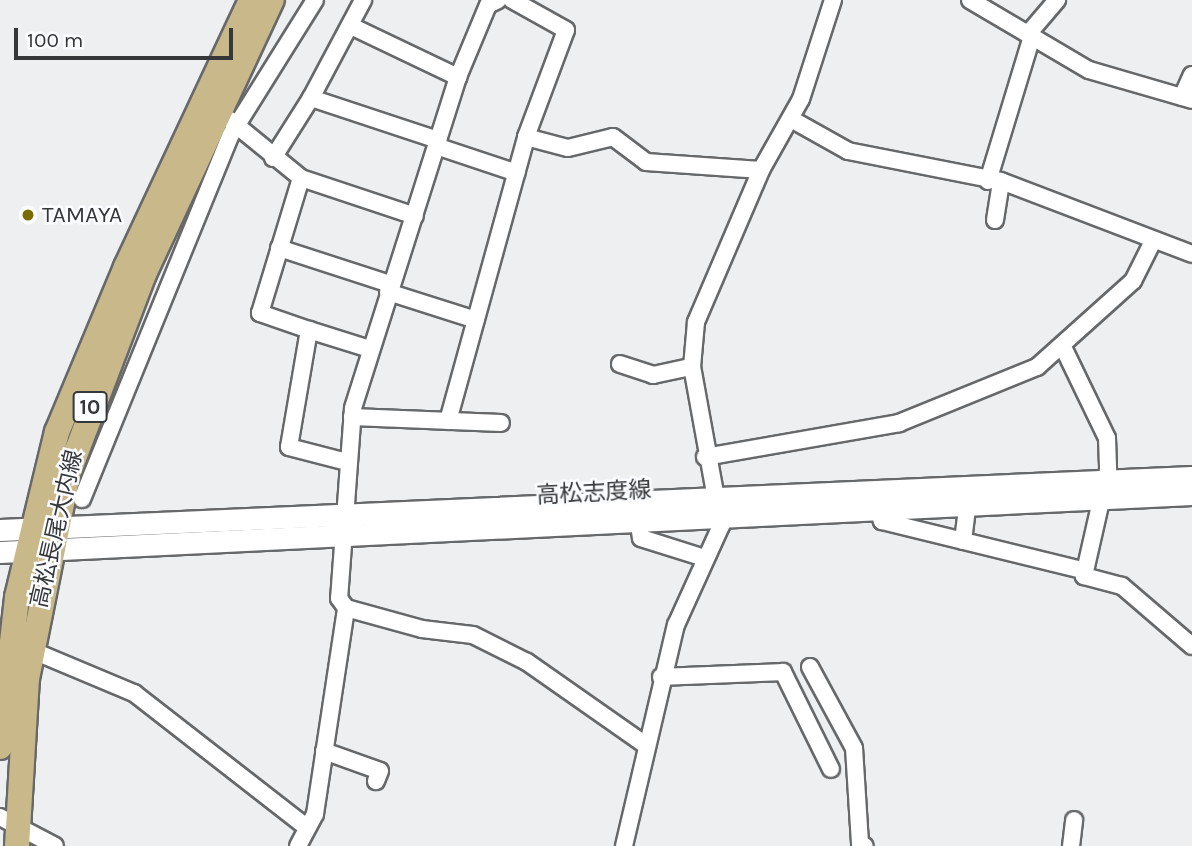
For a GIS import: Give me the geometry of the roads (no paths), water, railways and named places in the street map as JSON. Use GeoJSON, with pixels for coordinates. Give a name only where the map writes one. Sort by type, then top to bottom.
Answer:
{"type":"FeatureCollection","features":[{"type":"Feature","properties":{"kind":"main road","name":"高松長尾大内線"},"geometry":{"type":"LineString","coordinates":[[219,114],[251,0]]}},
{"type":"Feature","properties":{"kind":"main road","name":"高松長尾大内線"},"geometry":{"type":"LineString","coordinates":[[0,747],[41,538],[78,377],[219,114],[272,0]]}},
{"type":"Feature","properties":{"kind":"main road","name":"高松志度線"},"geometry":{"type":"LineString","coordinates":[[347,524],[638,517],[715,505],[877,506],[968,502],[1192,477]]}},
{"type":"Feature","properties":{"kind":"main road","name":"高松志度線"},"geometry":{"type":"LineString","coordinates":[[0,530],[41,538],[1103,487],[1192,494]]}},
{"type":"Feature","properties":{"kind":"main road","name":"高松長尾大内線"},"geometry":{"type":"LineString","coordinates":[[12,830],[41,538]]}},
{"type":"Feature","properties":{"kind":"main road","name":"高松志度線"},"geometry":{"type":"LineString","coordinates":[[0,552],[41,538]]}},
{"type":"Feature","properties":{"kind":"street"},"geometry":{"type":"LineString","coordinates":[[82,499],[219,114],[315,0]]}},
{"type":"Feature","properties":{"kind":"street"},"geometry":{"type":"LineString","coordinates":[[273,158],[311,98],[363,0]]}},
{"type":"Feature","properties":{"kind":"street"},"geometry":{"type":"LineString","coordinates":[[448,421],[526,137],[565,30],[512,0]]}},
{"type":"Feature","properties":{"kind":"street"},"geometry":{"type":"LineString","coordinates":[[624,846],[644,744],[661,677],[705,558],[721,526],[705,457],[692,367],[696,322],[761,170],[791,119],[833,0]]}},
{"type":"Feature","properties":{"kind":"street"},"geometry":{"type":"LineString","coordinates":[[970,0],[1089,69],[1187,99],[1192,75]]}},
{"type":"Feature","properties":{"kind":"street"},"geometry":{"type":"LineString","coordinates":[[995,220],[994,181],[1030,35],[1057,0]]}},
{"type":"Feature","properties":{"kind":"street"},"geometry":{"type":"LineString","coordinates":[[488,2],[458,77],[415,216],[389,288],[352,417],[347,462],[347,524],[339,598],[346,608],[473,635],[527,662],[644,744]]}},
{"type":"Feature","properties":{"kind":"street"},"geometry":{"type":"LineString","coordinates":[[351,26],[458,77]]}},
{"type":"Feature","properties":{"kind":"street"},"geometry":{"type":"LineString","coordinates":[[311,98],[517,173]]}},
{"type":"Feature","properties":{"kind":"street"},"geometry":{"type":"LineString","coordinates":[[219,114],[301,178],[415,216]]}},
{"type":"Feature","properties":{"kind":"street"},"geometry":{"type":"LineString","coordinates":[[791,119],[848,151],[994,181],[1153,242],[1192,254]]}},
{"type":"Feature","properties":{"kind":"street"},"geometry":{"type":"LineString","coordinates":[[526,137],[568,148],[613,137],[646,162],[761,170]]}},
{"type":"Feature","properties":{"kind":"street"},"geometry":{"type":"LineString","coordinates":[[301,178],[260,313],[370,349]]}},
{"type":"Feature","properties":{"kind":"street"},"geometry":{"type":"LineString","coordinates":[[705,457],[899,423],[1037,367],[1063,347],[1133,281],[1153,242]]}},
{"type":"Feature","properties":{"kind":"street"},"geometry":{"type":"LineString","coordinates":[[279,248],[476,320]]}},
{"type":"Feature","properties":{"kind":"street"},"geometry":{"type":"LineString","coordinates":[[309,330],[289,447],[347,462]]}},
{"type":"Feature","properties":{"kind":"street"},"geometry":{"type":"LineString","coordinates":[[1063,347],[1107,438],[1103,487],[1084,576],[1122,586],[1192,646]]}},
{"type":"Feature","properties":{"kind":"street"},"geometry":{"type":"LineString","coordinates":[[620,364],[653,375],[692,367]]}},
{"type":"Feature","properties":{"kind":"street"},"geometry":{"type":"LineString","coordinates":[[352,417],[500,423]]}},
{"type":"Feature","properties":{"kind":"street"},"geometry":{"type":"LineString","coordinates":[[963,541],[968,502]]}},
{"type":"Feature","properties":{"kind":"street"},"geometry":{"type":"LineString","coordinates":[[877,506],[882,521],[1086,571]]}},
{"type":"Feature","properties":{"kind":"street"},"geometry":{"type":"LineString","coordinates":[[638,517],[641,538],[705,558]]}},
{"type":"Feature","properties":{"kind":"street"},"geometry":{"type":"LineString","coordinates":[[298,846],[315,814],[346,608]]}},
{"type":"Feature","properties":{"kind":"street"},"geometry":{"type":"LineString","coordinates":[[31,650],[134,692],[306,827]]}},
{"type":"Feature","properties":{"kind":"street"},"geometry":{"type":"LineString","coordinates":[[810,667],[854,748],[860,844],[865,846]]}},
{"type":"Feature","properties":{"kind":"street"},"geometry":{"type":"LineString","coordinates":[[661,677],[783,671],[831,769]]}},
{"type":"Feature","properties":{"kind":"street"},"geometry":{"type":"LineString","coordinates":[[324,751],[380,771],[376,781]]}},
{"type":"Feature","properties":{"kind":"street"},"geometry":{"type":"LineString","coordinates":[[1071,846],[1074,820]]}},
{"type":"Feature","properties":{"kind":"street"},"geometry":{"type":"LineString","coordinates":[[12,830],[55,846]]}},
{"type":"Feature","properties":{"kind":"place","name":"TAMAYA"},"geometry":{"type":"Point","coordinates":[28,215]}}]}
